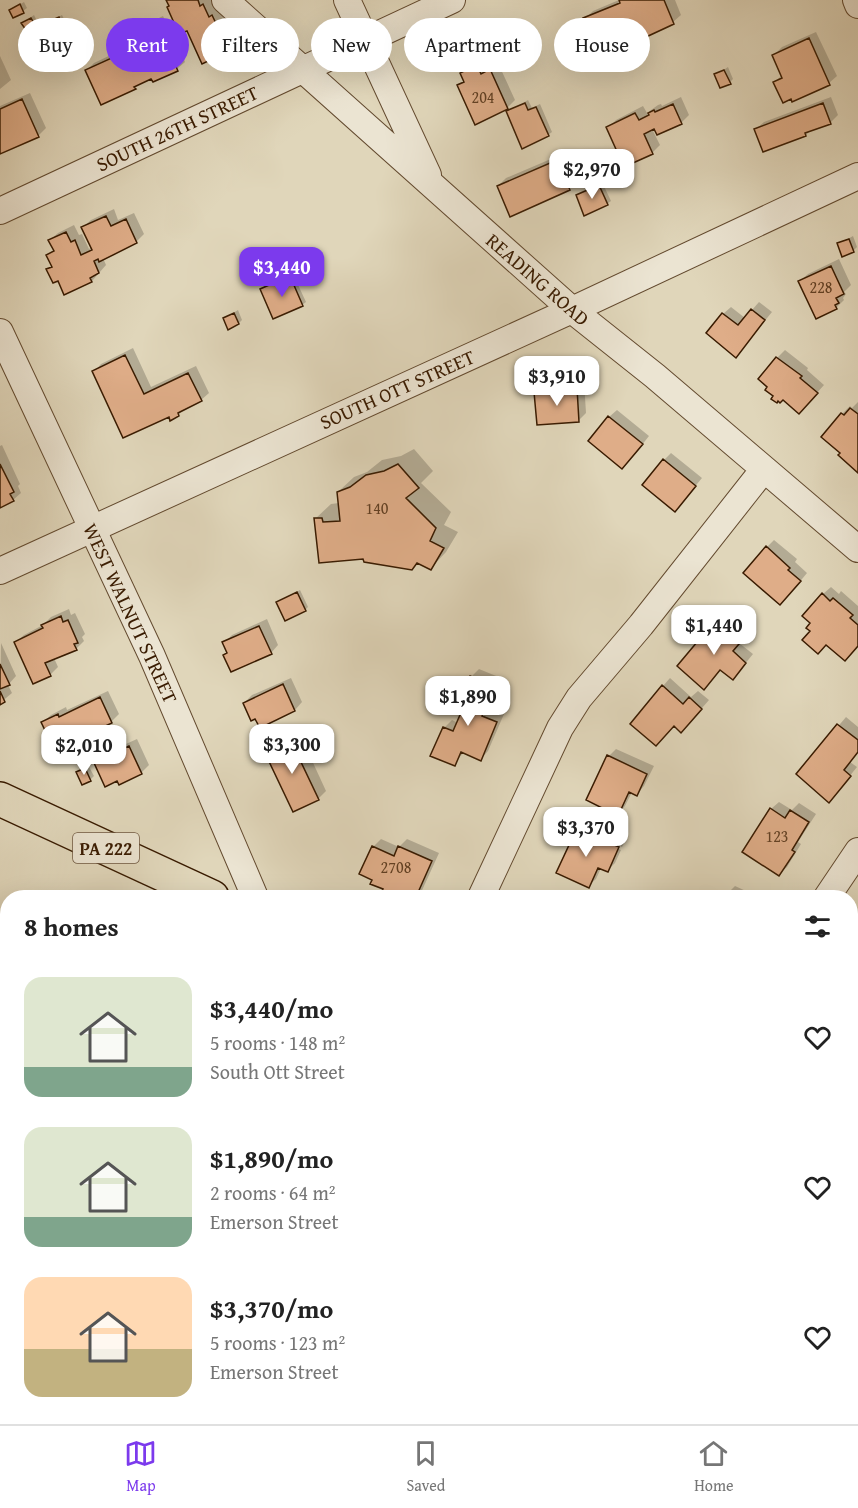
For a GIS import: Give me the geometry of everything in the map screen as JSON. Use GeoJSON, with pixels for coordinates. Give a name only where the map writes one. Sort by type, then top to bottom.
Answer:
{"type":"FeatureCollection","features":[{"type":"Feature","properties":{"kind":"main road","name":"PA 222"},"geometry":{"type":"LineString","coordinates":[[0,799],[197,890]]}},
{"type":"Feature","properties":{"kind":"street","name":"READING ROAD"},"geometry":{"type":"LineString","coordinates":[[225,0],[572,309],[858,549]]}},
{"type":"Feature","properties":{"kind":"street"},"geometry":{"type":"LineString","coordinates":[[347,0],[356,18]]}},
{"type":"Feature","properties":{"kind":"street","name":"SOUTH 26TH STREET"},"geometry":{"type":"LineString","coordinates":[[392,28],[452,0]]}},
{"type":"Feature","properties":{"kind":"street"},"geometry":{"type":"LineString","coordinates":[[856,0],[858,4]]}},
{"type":"Feature","properties":{"kind":"street","name":"SOUTH 26TH STREET"},"geometry":{"type":"LineString","coordinates":[[0,211],[311,66]]}},
{"type":"Feature","properties":{"kind":"street"},"geometry":{"type":"LineString","coordinates":[[381,72],[432,184]]}},
{"type":"Feature","properties":{"kind":"street","name":"SOUTH OTT STREET"},"geometry":{"type":"LineString","coordinates":[[0,572],[858,176]]}},
{"type":"Feature","properties":{"kind":"street","name":"WEST WALNUT STREET"},"geometry":{"type":"LineString","coordinates":[[0,332],[152,656],[252,890]]}},
{"type":"Feature","properties":{"kind":"street"},"geometry":{"type":"LineString","coordinates":[[484,890],[560,728],[579,698],[641,625],[764,470]]}},
{"type":"Feature","properties":{"kind":"street"},"geometry":{"type":"LineString","coordinates":[[832,890],[858,851]]}},
{"type":"Feature","properties":{"kind":"building"},"geometry":{"type":"Polygon","coordinates":[[[166,0],[198,0],[200,6],[203,4],[209,17],[212,15],[213,18],[201,18],[201,62],[189,35],[189,18],[172,18],[167,7],[169,6],[166,0]]]}},
{"type":"Feature","properties":{"kind":"building"},"geometry":{"type":"Polygon","coordinates":[[[619,0],[664,0],[674,24],[650,35],[650,18],[583,18],[620,3],[619,0]]]}},
{"type":"Feature","properties":{"kind":"building"},"geometry":{"type":"Polygon","coordinates":[[[20,4],[24,13],[13,18],[9,10],[20,4]]]}},
{"type":"Feature","properties":{"kind":"building"},"geometry":{"type":"Polygon","coordinates":[[[809,38],[830,85],[792,102],[791,99],[783,103],[773,82],[782,78],[772,55],[809,38]]]}},
{"type":"Feature","properties":{"kind":"building"},"geometry":{"type":"Polygon","coordinates":[[[106,61],[106,72],[176,72],[153,82],[151,79],[134,87],[136,89],[101,105],[86,72],[94,72],[94,66],[106,61]]]}},
{"type":"Feature","properties":{"kind":"building"},"geometry":{"type":"Polygon","coordinates":[[[724,70],[731,84],[720,88],[714,74],[724,70]]]}},
{"type":"Feature","properties":{"kind":"building"},"geometry":{"type":"Polygon","coordinates":[[[491,72],[508,109],[475,125],[457,85],[464,82],[460,73],[491,72]]]}},
{"type":"Feature","properties":{"kind":"building"},"geometry":{"type":"Polygon","coordinates":[[[22,99],[39,137],[0,154],[0,109],[22,99]]]}},
{"type":"Feature","properties":{"kind":"building"},"geometry":{"type":"Polygon","coordinates":[[[525,103],[528,110],[536,107],[549,136],[522,149],[506,111],[525,103]]]}},
{"type":"Feature","properties":{"kind":"building"},"geometry":{"type":"Polygon","coordinates":[[[823,103],[831,124],[763,152],[754,129],[823,103]]]}},
{"type":"Feature","properties":{"kind":"building"},"geometry":{"type":"Polygon","coordinates":[[[673,104],[682,124],[657,135],[654,129],[644,134],[653,154],[624,167],[606,127],[635,113],[639,120],[654,110],[655,112],[673,104]]]}},
{"type":"Feature","properties":{"kind":"building"},"geometry":{"type":"Polygon","coordinates":[[[557,160],[570,190],[510,217],[497,186],[557,160]]]}},
{"type":"Feature","properties":{"kind":"building"},"geometry":{"type":"Polygon","coordinates":[[[599,185],[608,205],[584,216],[576,195],[599,185]]]}},
{"type":"Feature","properties":{"kind":"building"},"geometry":{"type":"Polygon","coordinates":[[[106,216],[111,226],[126,219],[137,243],[99,262],[98,259],[94,261],[99,273],[90,278],[92,282],[64,295],[58,281],[53,283],[46,269],[52,267],[46,255],[54,251],[48,240],[66,232],[71,242],[75,240],[81,255],[92,250],[81,227],[106,216]]]}},
{"type":"Feature","properties":{"kind":"building"},"geometry":{"type":"Polygon","coordinates":[[[849,239],[854,252],[842,257],[837,243],[849,239]]]}},
{"type":"Feature","properties":{"kind":"building"},"geometry":{"type":"Polygon","coordinates":[[[831,266],[844,294],[836,298],[839,303],[835,305],[837,309],[816,319],[798,281],[831,266]]]}},
{"type":"Feature","properties":{"kind":"building"},"geometry":{"type":"Polygon","coordinates":[[[290,276],[303,306],[273,319],[260,289],[290,276]]]}},
{"type":"Feature","properties":{"kind":"building"},"geometry":{"type":"Polygon","coordinates":[[[751,309],[765,320],[736,358],[706,333],[722,313],[738,325],[751,309]]]}},
{"type":"Feature","properties":{"kind":"building"},"geometry":{"type":"Polygon","coordinates":[[[234,313],[239,324],[228,330],[223,318],[234,313]]]}},
{"type":"Feature","properties":{"kind":"building"},"geometry":{"type":"Polygon","coordinates":[[[125,355],[144,394],[188,373],[202,401],[178,413],[179,416],[170,421],[169,417],[123,438],[92,371],[125,355]]]}},
{"type":"Feature","properties":{"kind":"building"},"geometry":{"type":"Polygon","coordinates":[[[776,357],[802,376],[800,378],[818,393],[799,414],[783,400],[777,403],[771,399],[773,396],[765,390],[767,387],[758,379],[776,357]]]}},
{"type":"Feature","properties":{"kind":"building"},"geometry":{"type":"Polygon","coordinates":[[[577,388],[579,422],[537,425],[534,392],[577,388]]]}},
{"type":"Feature","properties":{"kind":"building"},"geometry":{"type":"Polygon","coordinates":[[[850,408],[858,414],[858,473],[821,437],[841,413],[844,415],[850,408]]]}},
{"type":"Feature","properties":{"kind":"building"},"geometry":{"type":"Polygon","coordinates":[[[608,416],[643,444],[622,469],[588,441],[608,416]]]}},
{"type":"Feature","properties":{"kind":"building"},"geometry":{"type":"Polygon","coordinates":[[[663,459],[696,486],[675,512],[642,485],[663,459]]]}},
{"type":"Feature","properties":{"kind":"building"},"geometry":{"type":"Polygon","coordinates":[[[0,464],[14,492],[10,494],[14,501],[0,508],[0,464]]]}},
{"type":"Feature","properties":{"kind":"building"},"geometry":{"type":"Polygon","coordinates":[[[398,464],[419,488],[406,498],[436,528],[430,541],[444,548],[431,570],[417,563],[412,570],[364,562],[363,559],[319,563],[314,518],[322,518],[323,522],[340,521],[337,492],[350,487],[366,475],[384,471],[398,464]]]}},
{"type":"Feature","properties":{"kind":"building"},"geometry":{"type":"Polygon","coordinates":[[[766,546],[801,581],[780,605],[743,573],[766,546]]]}},
{"type":"Feature","properties":{"kind":"building"},"geometry":{"type":"Polygon","coordinates":[[[297,592],[306,611],[285,621],[276,602],[297,592]]]}},
{"type":"Feature","properties":{"kind":"building"},"geometry":{"type":"Polygon","coordinates":[[[822,593],[830,601],[833,598],[853,615],[850,618],[858,625],[858,646],[845,661],[826,645],[818,654],[802,640],[810,631],[806,628],[810,623],[802,616],[822,593]]]}},
{"type":"Feature","properties":{"kind":"building"},"geometry":{"type":"Polygon","coordinates":[[[61,616],[63,622],[68,620],[78,643],[74,644],[77,650],[45,663],[51,676],[33,684],[14,642],[43,628],[41,625],[61,616]]]}},
{"type":"Feature","properties":{"kind":"building"},"geometry":{"type":"Polygon","coordinates":[[[723,619],[745,637],[733,651],[746,663],[733,680],[720,670],[704,690],[677,666],[708,629],[712,632],[723,619]]]}},
{"type":"Feature","properties":{"kind":"building"},"geometry":{"type":"Polygon","coordinates":[[[259,626],[272,654],[231,672],[223,655],[227,653],[222,642],[259,626]]]}},
{"type":"Feature","properties":{"kind":"building"},"geometry":{"type":"Polygon","coordinates":[[[0,664],[10,685],[0,689],[0,664]]]}},
{"type":"Feature","properties":{"kind":"building"},"geometry":{"type":"Polygon","coordinates":[[[470,676],[494,686],[482,716],[497,722],[481,761],[461,752],[455,766],[430,756],[443,727],[453,731],[466,701],[460,699],[470,676]]]}},
{"type":"Feature","properties":{"kind":"building"},"geometry":{"type":"Polygon","coordinates":[[[283,684],[295,711],[260,728],[255,719],[251,721],[243,703],[283,684]]]}},
{"type":"Feature","properties":{"kind":"building"},"geometry":{"type":"Polygon","coordinates":[[[662,685],[683,704],[689,697],[702,709],[681,733],[674,726],[656,746],[630,724],[662,685]]]}},
{"type":"Feature","properties":{"kind":"building"},"geometry":{"type":"Polygon","coordinates":[[[0,691],[5,702],[0,705],[0,691]]]}},
{"type":"Feature","properties":{"kind":"building"},"geometry":{"type":"Polygon","coordinates":[[[100,697],[112,723],[71,742],[72,746],[56,753],[41,722],[58,714],[59,717],[100,697]]]}},
{"type":"Feature","properties":{"kind":"building"},"geometry":{"type":"Polygon","coordinates":[[[837,724],[858,740],[858,752],[844,770],[851,776],[829,803],[796,774],[837,724]]]}},
{"type":"Feature","properties":{"kind":"building"},"geometry":{"type":"Polygon","coordinates":[[[288,740],[293,751],[305,746],[310,755],[300,760],[319,800],[293,812],[264,751],[288,740]]]}},
{"type":"Feature","properties":{"kind":"building"},"geometry":{"type":"Polygon","coordinates":[[[104,744],[109,755],[129,746],[142,774],[119,785],[117,781],[105,787],[89,752],[104,744]]]}},
{"type":"Feature","properties":{"kind":"building"},"geometry":{"type":"Polygon","coordinates":[[[607,755],[647,774],[637,796],[629,792],[618,816],[586,800],[607,755]]]}},
{"type":"Feature","properties":{"kind":"building"},"geometry":{"type":"Polygon","coordinates":[[[85,768],[91,781],[82,785],[76,772],[85,768]]]}},
{"type":"Feature","properties":{"kind":"building"},"geometry":{"type":"Polygon","coordinates":[[[770,808],[785,818],[790,810],[809,822],[792,850],[795,852],[779,876],[742,852],[770,808]]]}},
{"type":"Feature","properties":{"kind":"building"},"geometry":{"type":"Polygon","coordinates":[[[577,828],[619,847],[608,872],[598,868],[589,888],[556,873],[577,828]]]}},
{"type":"Feature","properties":{"kind":"building"},"geometry":{"type":"Polygon","coordinates":[[[372,846],[394,856],[398,846],[432,861],[419,890],[382,890],[370,884],[372,880],[359,874],[372,846]]]}}]}
